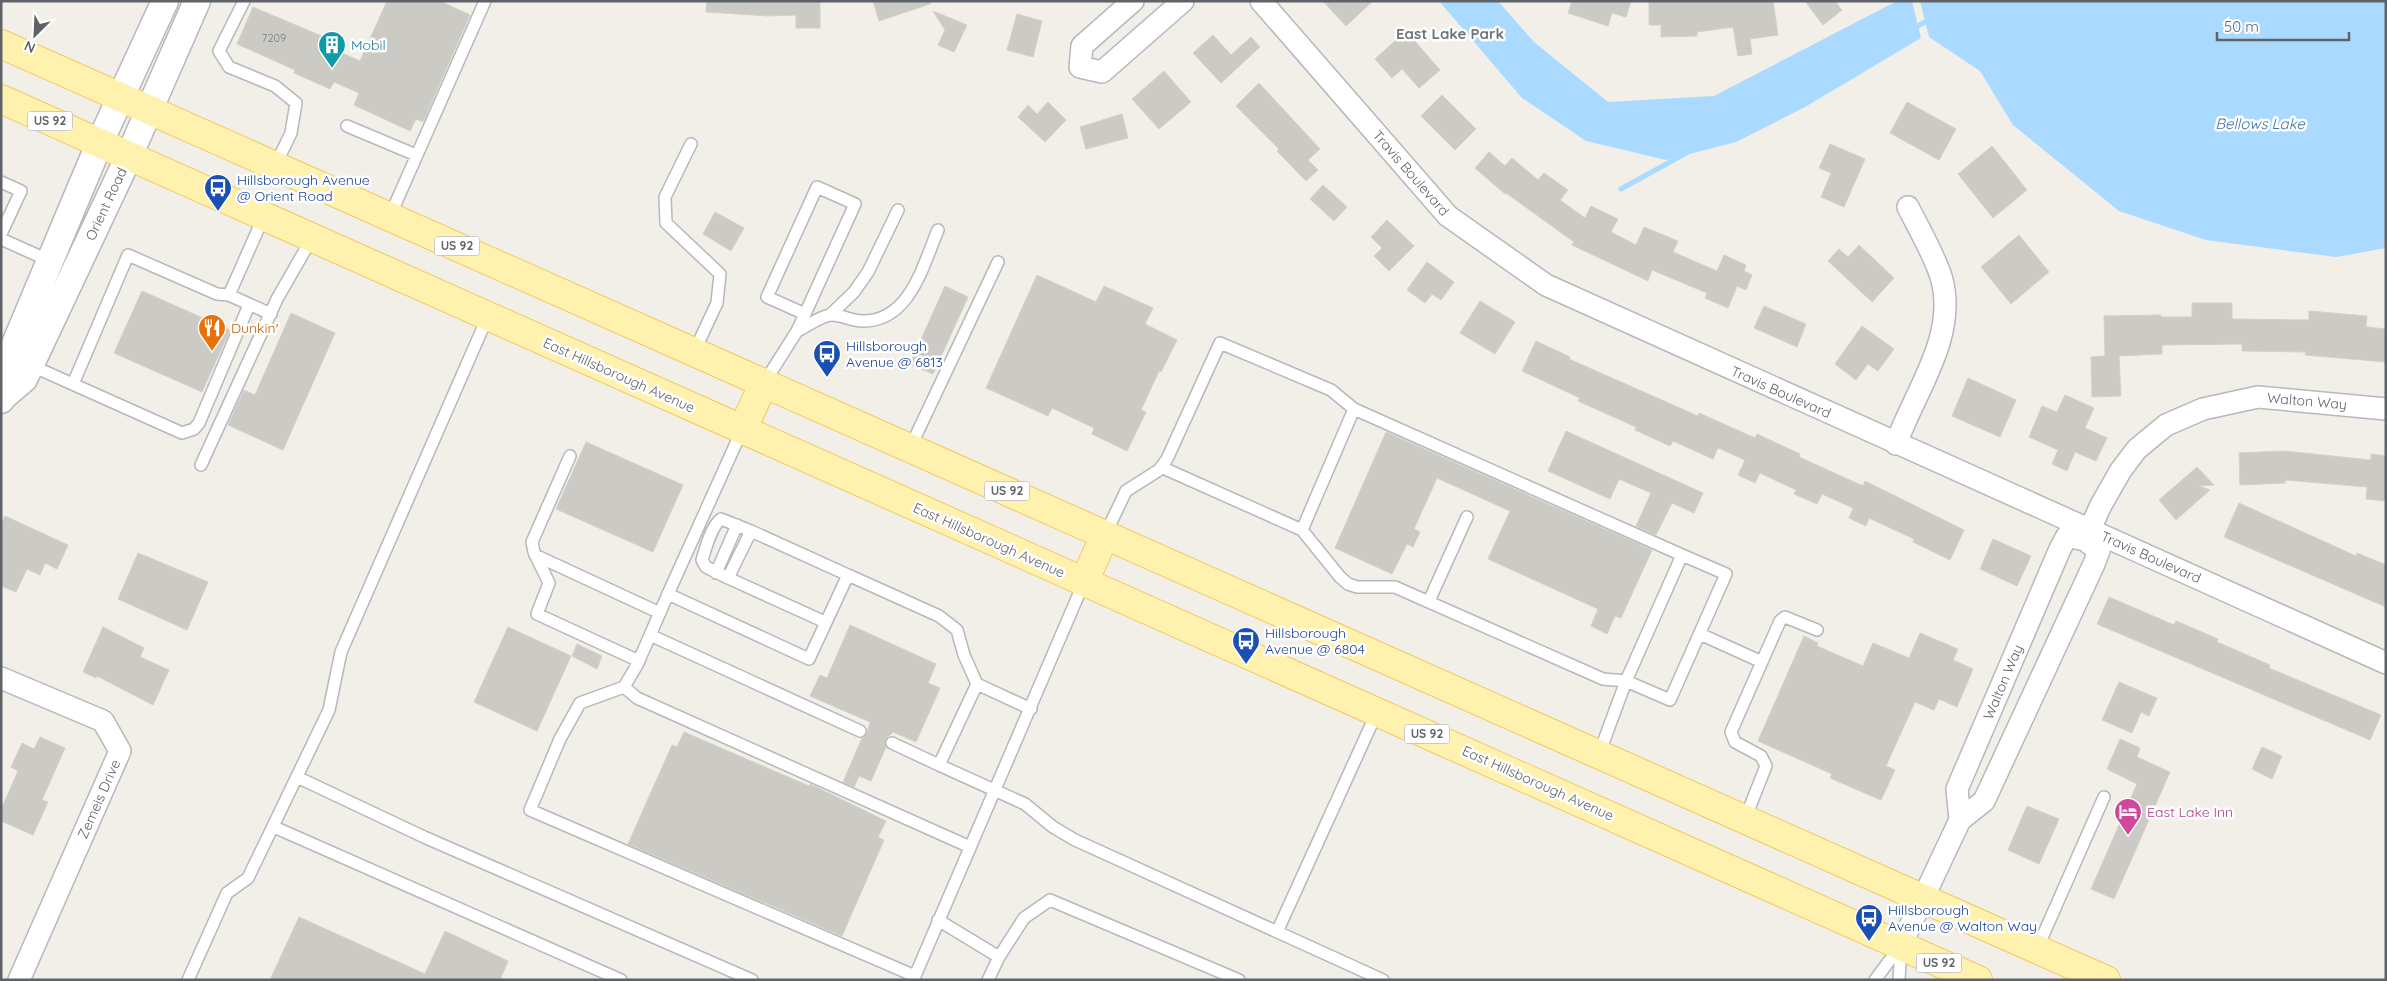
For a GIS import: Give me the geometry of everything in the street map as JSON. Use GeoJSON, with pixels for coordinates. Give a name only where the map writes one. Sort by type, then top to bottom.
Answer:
{"type":"FeatureCollection","features":[{"type":"Feature","properties":{"kind":"main road","name":"US 92"},"geometry":{"type":"LineString","coordinates":[[1,44],[2106,980]]}},
{"type":"Feature","properties":{"kind":"main road","name":"East Hillsborough Avenue"},"geometry":{"type":"LineString","coordinates":[[1,98],[1978,980]]}},
{"type":"Feature","properties":{"kind":"main road"},"geometry":{"type":"LineString","coordinates":[[742,430],[764,383]]}},
{"type":"Feature","properties":{"kind":"main road"},"geometry":{"type":"LineString","coordinates":[[1084,582],[1105,535]]}},
{"type":"Feature","properties":{"kind":"street","name":"Orient Road"},"geometry":{"type":"LineString","coordinates":[[2,398],[4,370],[100,142],[165,1]]}},
{"type":"Feature","properties":{"kind":"street","name":"Orient Road"},"geometry":{"type":"LineString","coordinates":[[2,398],[24,378],[129,156],[197,1]]}},
{"type":"Feature","properties":{"kind":"street"},"geometry":{"type":"LineString","coordinates":[[1133,1],[1082,46],[1080,67],[1102,72],[1183,1]]}},
{"type":"Feature","properties":{"kind":"street","name":"Travis Boulevard"},"geometry":{"type":"LineString","coordinates":[[1261,1],[1448,216],[1546,285],[1896,444],[2087,534],[2386,663]]}},
{"type":"Feature","properties":{"kind":"street"},"geometry":{"type":"LineString","coordinates":[[1896,444],[1936,352],[1946,320],[1942,280],[1908,207]]}},
{"type":"Feature","properties":{"kind":"street","name":"Walton Way"},"geometry":{"type":"LineString","coordinates":[[1960,820],[1957,790],[2060,549],[2067,536],[2087,534],[2121,470],[2137,449],[2166,425],[2203,408],[2258,397],[2386,409]]}},
{"type":"Feature","properties":{"kind":"street"},"geometry":{"type":"LineString","coordinates":[[1901,945],[1960,820],[1984,801],[2094,564],[2099,551],[2087,534]]}},
{"type":"Feature","properties":{"kind":"street","name":"Zemeis Drive"},"geometry":{"type":"LineString","coordinates":[[1,678],[103,720],[120,751],[20,980]]}},
{"type":"Feature","properties":{"kind":"lane"},"geometry":{"type":"LineString","coordinates":[[244,1],[219,51],[229,67],[275,86],[296,103],[291,133],[275,166]]}},
{"type":"Feature","properties":{"kind":"lane"},"geometry":{"type":"LineString","coordinates":[[390,216],[485,1]]}},
{"type":"Feature","properties":{"kind":"lane"},"geometry":{"type":"LineString","coordinates":[[347,126],[416,156]]}},
{"type":"Feature","properties":{"kind":"lane"},"geometry":{"type":"LineString","coordinates":[[692,144],[664,197],[666,223],[720,274],[717,303],[694,352]]}},
{"type":"Feature","properties":{"kind":"lane"},"geometry":{"type":"LineString","coordinates":[[1,182],[21,191],[1,234]]}},
{"type":"Feature","properties":{"kind":"lane"},"geometry":{"type":"LineString","coordinates":[[764,383],[797,331],[805,314],[855,204],[817,187],[767,297],[805,314]]}},
{"type":"Feature","properties":{"kind":"lane"},"geometry":{"type":"LineString","coordinates":[[797,331],[830,314],[854,292],[868,272],[898,210]]}},
{"type":"Feature","properties":{"kind":"lane"},"geometry":{"type":"LineString","coordinates":[[229,296],[264,216]]}},
{"type":"Feature","properties":{"kind":"lane"},"geometry":{"type":"LineString","coordinates":[[830,314],[862,321],[879,319],[894,311],[908,298],[938,230]]}},
{"type":"Feature","properties":{"kind":"lane"},"geometry":{"type":"LineString","coordinates":[[202,465],[271,314],[312,238]]}},
{"type":"Feature","properties":{"kind":"lane"},"geometry":{"type":"LineString","coordinates":[[1,239],[50,260]]}},
{"type":"Feature","properties":{"kind":"lane"},"geometry":{"type":"LineString","coordinates":[[73,384],[128,255],[217,294],[229,296],[271,314]]}},
{"type":"Feature","properties":{"kind":"lane"},"geometry":{"type":"LineString","coordinates":[[910,448],[998,262]]}},
{"type":"Feature","properties":{"kind":"lane"},"geometry":{"type":"LineString","coordinates":[[30,365],[182,433],[194,429],[199,423],[249,304]]}},
{"type":"Feature","properties":{"kind":"lane"},"geometry":{"type":"LineString","coordinates":[[188,980],[227,893],[248,878],[329,710],[341,652],[488,316]]}},
{"type":"Feature","properties":{"kind":"lane"},"geometry":{"type":"LineString","coordinates":[[1105,535],[1126,491],[1161,467],[1220,343],[1332,390],[1354,409],[1726,574],[1670,700],[1626,681],[1603,679],[1396,587],[1357,587],[1348,584],[1340,578],[1302,530],[1161,467]]}},
{"type":"Feature","properties":{"kind":"lane"},"geometry":{"type":"LineString","coordinates":[[1302,530],[1354,409]]}},
{"type":"Feature","properties":{"kind":"lane"},"geometry":{"type":"LineString","coordinates":[[742,430],[639,661],[624,688],[580,703],[560,739],[530,810],[914,976],[1031,709],[1084,582]]}},
{"type":"Feature","properties":{"kind":"lane"},"geometry":{"type":"LineString","coordinates":[[570,456],[532,542],[535,555],[549,583],[536,614],[639,661]]}},
{"type":"Feature","properties":{"kind":"lane"},"geometry":{"type":"LineString","coordinates":[[1429,602],[1467,517]]}},
{"type":"Feature","properties":{"kind":"lane"},"geometry":{"type":"LineString","coordinates":[[825,622],[706,567],[702,560],[717,523],[722,519],[737,525],[939,616],[957,630],[964,655],[977,684],[1031,709]]}},
{"type":"Feature","properties":{"kind":"lane"},"geometry":{"type":"LineString","coordinates":[[716,573],[737,525]]}},
{"type":"Feature","properties":{"kind":"lane"},"geometry":{"type":"LineString","coordinates":[[728,578],[750,531]]}},
{"type":"Feature","properties":{"kind":"lane"},"geometry":{"type":"LineString","coordinates":[[1599,754],[1626,681],[1682,554]]}},
{"type":"Feature","properties":{"kind":"lane"},"geometry":{"type":"LineString","coordinates":[[535,555],[660,612]]}},
{"type":"Feature","properties":{"kind":"lane"},"geometry":{"type":"LineString","coordinates":[[668,594],[809,659],[848,575]]}},
{"type":"Feature","properties":{"kind":"lane"},"geometry":{"type":"LineString","coordinates":[[1745,819],[1766,766],[1761,756],[1735,742],[1731,732],[1780,621],[1785,617],[1817,630]]}},
{"type":"Feature","properties":{"kind":"lane"},"geometry":{"type":"LineString","coordinates":[[1700,634],[1762,662]]}},
{"type":"Feature","properties":{"kind":"lane"},"geometry":{"type":"LineString","coordinates":[[650,635],[860,731]]}},
{"type":"Feature","properties":{"kind":"lane"},"geometry":{"type":"LineString","coordinates":[[939,765],[977,684]]}},
{"type":"Feature","properties":{"kind":"lane"},"geometry":{"type":"LineString","coordinates":[[624,688],[637,698],[970,847]]}},
{"type":"Feature","properties":{"kind":"lane"},"geometry":{"type":"LineString","coordinates":[[1277,932],[1377,712]]}},
{"type":"Feature","properties":{"kind":"lane"},"geometry":{"type":"LineString","coordinates":[[892,743],[1024,804],[1052,827],[1075,840],[1383,980]]}},
{"type":"Feature","properties":{"kind":"lane"},"geometry":{"type":"LineString","coordinates":[[297,777],[424,837],[752,980]]}},
{"type":"Feature","properties":{"kind":"lane"},"geometry":{"type":"LineString","coordinates":[[2037,949],[2104,797]]}},
{"type":"Feature","properties":{"kind":"lane"},"geometry":{"type":"LineString","coordinates":[[274,826],[622,980]]}},
{"type":"Feature","properties":{"kind":"lane"},"geometry":{"type":"LineString","coordinates":[[988,980],[999,957],[1024,918],[1050,900],[1239,980]]}},
{"type":"Feature","properties":{"kind":"lane"},"geometry":{"type":"LineString","coordinates":[[938,920],[999,957]]}},
{"type":"Feature","properties":{"kind":"lane"},"geometry":{"type":"LineString","coordinates":[[1875,980],[1901,945]]}},
{"type":"Feature","properties":{"kind":"lane"},"geometry":{"type":"LineString","coordinates":[[1899,980],[1901,945]]}},
{"type":"Feature","properties":{"kind":"water"},"geometry":{"type":"Polygon","coordinates":[[[1439,1],[1498,1],[1534,42],[1608,102],[1714,96],[1897,1],[1912,1],[1921,38],[1805,107],[1736,142],[1666,160],[1586,141],[1522,98],[1439,1]]]}},
{"type":"Feature","properties":{"kind":"water","name":"Bellows Lake"},"geometry":{"type":"Polygon","coordinates":[[[1920,1],[2386,1],[2386,248],[2336,257],[2206,240],[2119,211],[2013,125],[1980,71],[1929,37],[1920,1]]]}},
{"type":"Feature","properties":{"kind":"building"},"geometry":{"type":"Polygon","coordinates":[[[387,1],[440,1],[470,15],[423,122],[416,119],[410,131],[354,105],[359,93],[334,82],[330,89],[294,73],[295,70],[237,44],[253,7],[336,42],[333,49],[360,61],[387,1]]]}},
{"type":"Feature","properties":{"kind":"building"},"geometry":{"type":"Polygon","coordinates":[[[707,1],[820,1],[820,28],[796,28],[796,15],[768,16],[706,12],[707,1]]]}},
{"type":"Feature","properties":{"kind":"building"},"geometry":{"type":"Polygon","coordinates":[[[873,1],[930,1],[930,4],[879,21],[873,1]]]}},
{"type":"Feature","properties":{"kind":"building"},"geometry":{"type":"Polygon","coordinates":[[[1323,1],[1373,1],[1346,26],[1323,1]]]}},
{"type":"Feature","properties":{"kind":"building"},"geometry":{"type":"Polygon","coordinates":[[[1572,1],[1631,1],[1626,17],[1612,13],[1608,26],[1568,13],[1572,1]]]}},
{"type":"Feature","properties":{"kind":"building"},"geometry":{"type":"Polygon","coordinates":[[[1773,1],[1778,35],[1750,39],[1752,54],[1738,56],[1733,27],[1697,32],[1697,36],[1661,37],[1661,25],[1649,25],[1649,2],[1773,1]]]}},
{"type":"Feature","properties":{"kind":"building"},"geometry":{"type":"Polygon","coordinates":[[[1805,1],[1835,1],[1842,10],[1823,25],[1805,1]]]}},
{"type":"Feature","properties":{"kind":"building"},"geometry":{"type":"Polygon","coordinates":[[[933,11],[967,25],[954,52],[938,45],[945,30],[933,11]]]}},
{"type":"Feature","properties":{"kind":"building"},"geometry":{"type":"Polygon","coordinates":[[[1017,14],[1042,21],[1033,57],[1007,50],[1017,14]]]}},
{"type":"Feature","properties":{"kind":"building"},"geometry":{"type":"Polygon","coordinates":[[[1406,31],[1440,70],[1419,88],[1402,69],[1392,78],[1375,59],[1406,31]]]}},
{"type":"Feature","properties":{"kind":"building"},"geometry":{"type":"Polygon","coordinates":[[[1213,35],[1231,55],[1251,37],[1260,47],[1221,83],[1193,53],[1213,35]]]}},
{"type":"Feature","properties":{"kind":"building"},"geometry":{"type":"Polygon","coordinates":[[[1164,71],[1191,102],[1159,129],[1132,99],[1164,71]]]}},
{"type":"Feature","properties":{"kind":"building"},"geometry":{"type":"Polygon","coordinates":[[[1259,83],[1320,149],[1308,160],[1318,170],[1306,181],[1277,151],[1279,149],[1236,106],[1259,83]]]}},
{"type":"Feature","properties":{"kind":"building"},"geometry":{"type":"Polygon","coordinates":[[[1442,95],[1476,129],[1455,150],[1421,116],[1442,95]]]}},
{"type":"Feature","properties":{"kind":"building"},"geometry":{"type":"Polygon","coordinates":[[[1048,102],[1066,120],[1045,142],[1018,117],[1028,105],[1037,114],[1048,102]]]}},
{"type":"Feature","properties":{"kind":"building"},"geometry":{"type":"Polygon","coordinates":[[[1907,102],[1956,129],[1939,160],[1890,133],[1907,102]]]}},
{"type":"Feature","properties":{"kind":"building"},"geometry":{"type":"Polygon","coordinates":[[[1122,114],[1128,138],[1086,149],[1080,127],[1122,114]]]}},
{"type":"Feature","properties":{"kind":"building"},"geometry":{"type":"Polygon","coordinates":[[[1830,144],[1865,159],[1844,207],[1821,197],[1831,173],[1819,168],[1830,144]]]}},
{"type":"Feature","properties":{"kind":"building"},"geometry":{"type":"Polygon","coordinates":[[[1992,146],[2027,190],[1993,218],[1958,174],[1992,146]]]}},
{"type":"Feature","properties":{"kind":"building"},"geometry":{"type":"Polygon","coordinates":[[[1489,152],[1505,166],[1512,158],[1538,180],[1544,173],[1568,190],[1560,200],[1585,218],[1591,206],[1618,219],[1611,232],[1636,245],[1644,227],[1678,241],[1673,252],[1717,271],[1724,255],[1746,265],[1744,271],[1752,275],[1746,290],[1737,286],[1728,308],[1705,298],[1707,293],[1652,270],[1648,281],[1572,245],[1574,242],[1505,194],[1475,168],[1489,152]]]}},
{"type":"Feature","properties":{"kind":"building"},"geometry":{"type":"Polygon","coordinates":[[[1323,185],[1347,207],[1334,221],[1310,199],[1323,185]]]}},
{"type":"Feature","properties":{"kind":"building"},"geometry":{"type":"Polygon","coordinates":[[[715,212],[744,228],[731,251],[703,234],[715,212]]]}},
{"type":"Feature","properties":{"kind":"building"},"geometry":{"type":"Polygon","coordinates":[[[1387,220],[1414,246],[1389,271],[1374,256],[1382,248],[1371,237],[1387,220]]]}},
{"type":"Feature","properties":{"kind":"building"},"geometry":{"type":"Polygon","coordinates":[[[2019,235],[2049,272],[2011,304],[1981,267],[2019,235]]]}},
{"type":"Feature","properties":{"kind":"building"},"geometry":{"type":"Polygon","coordinates":[[[1859,245],[1894,278],[1872,302],[1828,261],[1839,249],[1848,257],[1859,245]]]}},
{"type":"Feature","properties":{"kind":"building"},"geometry":{"type":"Polygon","coordinates":[[[1427,262],[1454,282],[1441,300],[1432,294],[1425,303],[1407,290],[1427,262]]]}},
{"type":"Feature","properties":{"kind":"building"},"geometry":{"type":"Polygon","coordinates":[[[1037,275],[1096,302],[1104,286],[1153,308],[1145,324],[1177,340],[1161,372],[1159,371],[1141,410],[1146,412],[1127,451],[1092,434],[1094,428],[1052,408],[1048,416],[986,388],[1037,275]]]}},
{"type":"Feature","properties":{"kind":"building"},"geometry":{"type":"Polygon","coordinates":[[[945,286],[968,297],[933,374],[910,364],[945,286]]]}},
{"type":"Feature","properties":{"kind":"building"},"geometry":{"type":"Polygon","coordinates":[[[142,291],[230,330],[202,392],[114,353],[142,291]]]}},
{"type":"Feature","properties":{"kind":"building"},"geometry":{"type":"Polygon","coordinates":[[[1480,301],[1515,322],[1495,354],[1460,333],[1480,301]]]}},
{"type":"Feature","properties":{"kind":"building"},"geometry":{"type":"Polygon","coordinates":[[[2192,303],[2232,303],[2232,319],[2309,320],[2309,311],[2367,316],[2366,327],[2386,329],[2386,362],[2305,355],[2306,352],[2242,351],[2242,344],[2162,345],[2162,354],[2119,356],[2121,396],[2092,397],[2091,357],[2105,356],[2104,316],[2161,315],[2161,317],[2192,317],[2192,303]]]}},
{"type":"Feature","properties":{"kind":"building"},"geometry":{"type":"Polygon","coordinates":[[[1764,306],[1806,324],[1797,347],[1754,328],[1764,306]]]}},
{"type":"Feature","properties":{"kind":"building"},"geometry":{"type":"Polygon","coordinates":[[[291,313],[335,333],[283,450],[228,425],[244,390],[255,395],[291,313]]]}},
{"type":"Feature","properties":{"kind":"building"},"geometry":{"type":"Polygon","coordinates":[[[1862,326],[1894,349],[1878,371],[1868,364],[1856,380],[1835,364],[1862,326]]]}},
{"type":"Feature","properties":{"kind":"building"},"geometry":{"type":"Polygon","coordinates":[[[1536,341],[1570,357],[1569,359],[1698,416],[1699,413],[1755,438],[1757,434],[1800,454],[1799,457],[1863,486],[1865,481],[1964,530],[1950,560],[1913,542],[1914,539],[1869,518],[1866,526],[1849,518],[1853,508],[1822,494],[1817,504],[1794,494],[1796,490],[1760,473],[1755,483],[1738,475],[1745,460],[1718,448],[1713,459],[1673,441],[1670,446],[1635,430],[1636,427],[1578,401],[1580,398],[1522,371],[1536,341]]]}},
{"type":"Feature","properties":{"kind":"building"},"geometry":{"type":"Polygon","coordinates":[[[1968,378],[2016,400],[2000,437],[1952,416],[1968,378]]]}},
{"type":"Feature","properties":{"kind":"building"},"geometry":{"type":"Polygon","coordinates":[[[2065,395],[2094,408],[2085,428],[2107,438],[2096,461],[2075,452],[2067,471],[2052,464],[2058,450],[2029,437],[2042,406],[2057,412],[2065,395]]]}},
{"type":"Feature","properties":{"kind":"building"},"geometry":{"type":"Polygon","coordinates":[[[1566,431],[1703,493],[1694,513],[1672,503],[1656,535],[1636,526],[1651,493],[1619,479],[1610,499],[1548,471],[1566,431]]]}},
{"type":"Feature","properties":{"kind":"building"},"geometry":{"type":"Polygon","coordinates":[[[1386,432],[1652,550],[1621,618],[1615,616],[1607,634],[1591,626],[1598,609],[1488,559],[1510,511],[1437,478],[1414,529],[1420,532],[1413,547],[1407,544],[1392,574],[1335,548],[1386,432]]]}},
{"type":"Feature","properties":{"kind":"building"},"geometry":{"type":"Polygon","coordinates":[[[586,442],[683,485],[653,552],[556,509],[586,442]]]}},
{"type":"Feature","properties":{"kind":"building"},"geometry":{"type":"Polygon","coordinates":[[[2284,451],[2371,460],[2371,454],[2386,456],[2386,501],[2366,499],[2367,487],[2285,480],[2285,483],[2240,485],[2239,453],[2284,451]]]}},
{"type":"Feature","properties":{"kind":"building"},"geometry":{"type":"Polygon","coordinates":[[[2197,467],[2214,485],[2199,486],[2210,490],[2176,520],[2159,500],[2197,467]]]}},
{"type":"Feature","properties":{"kind":"building"},"geometry":{"type":"Polygon","coordinates":[[[2239,503],[2356,556],[2357,553],[2386,565],[2386,607],[2224,537],[2239,503]]]}},
{"type":"Feature","properties":{"kind":"building"},"geometry":{"type":"Polygon","coordinates":[[[5,516],[68,545],[57,569],[45,563],[40,575],[27,569],[16,592],[1,586],[1,525],[5,516]]]}},
{"type":"Feature","properties":{"kind":"building"},"geometry":{"type":"Polygon","coordinates":[[[1993,539],[2031,556],[2017,586],[1980,569],[1993,539]]]}},
{"type":"Feature","properties":{"kind":"building"},"geometry":{"type":"Polygon","coordinates":[[[138,553],[208,582],[187,630],[118,599],[138,553]]]}},
{"type":"Feature","properties":{"kind":"building"},"geometry":{"type":"Polygon","coordinates":[[[2109,597],[2174,625],[2176,621],[2218,639],[2217,642],[2270,665],[2269,668],[2381,715],[2370,740],[2097,624],[2109,597]]]}},
{"type":"Feature","properties":{"kind":"building"},"geometry":{"type":"Polygon","coordinates":[[[850,625],[936,664],[928,683],[940,688],[916,742],[893,732],[885,740],[886,747],[871,781],[859,776],[854,787],[843,782],[862,738],[867,734],[870,722],[810,696],[820,675],[827,678],[850,625]]]}},
{"type":"Feature","properties":{"kind":"building"},"geometry":{"type":"Polygon","coordinates":[[[103,627],[144,648],[140,657],[169,670],[153,705],[97,676],[96,678],[83,672],[103,627]]]}},
{"type":"Feature","properties":{"kind":"building"},"geometry":{"type":"Polygon","coordinates":[[[508,627],[571,656],[537,731],[474,702],[508,627]]]}},
{"type":"Feature","properties":{"kind":"building"},"geometry":{"type":"Polygon","coordinates":[[[1920,633],[1958,649],[1953,660],[1973,669],[1957,707],[1939,699],[1934,710],[1915,702],[1886,766],[1895,770],[1881,800],[1830,778],[1832,774],[1758,741],[1804,636],[1818,643],[1817,646],[1863,666],[1873,643],[1909,658],[1920,633]]]}},
{"type":"Feature","properties":{"kind":"building"},"geometry":{"type":"Polygon","coordinates":[[[577,644],[602,656],[597,669],[572,656],[577,644]]]}},
{"type":"Feature","properties":{"kind":"building"},"geometry":{"type":"Polygon","coordinates":[[[2119,682],[2157,698],[2149,716],[2141,712],[2132,733],[2102,720],[2119,682]]]}},
{"type":"Feature","properties":{"kind":"building"},"geometry":{"type":"Polygon","coordinates":[[[684,732],[809,786],[810,784],[886,821],[878,837],[884,840],[842,936],[628,844],[672,745],[677,747],[684,732]]]}},
{"type":"Feature","properties":{"kind":"building"},"geometry":{"type":"Polygon","coordinates":[[[40,737],[65,748],[42,800],[48,802],[33,835],[1,821],[1,810],[18,771],[11,767],[22,743],[34,749],[40,737]]]}},
{"type":"Feature","properties":{"kind":"building","name":"East Lake Inn"},"geometry":{"type":"Polygon","coordinates":[[[2120,739],[2140,748],[2137,757],[2170,772],[2114,899],[2091,889],[2137,784],[2107,769],[2120,739]]]}},
{"type":"Feature","properties":{"kind":"building"},"geometry":{"type":"Polygon","coordinates":[[[2262,747],[2282,756],[2272,779],[2252,769],[2262,747]]]}},
{"type":"Feature","properties":{"kind":"building"},"geometry":{"type":"Polygon","coordinates":[[[2027,806],[2059,819],[2039,864],[2008,850],[2027,806]]]}},
{"type":"Feature","properties":{"kind":"building"},"geometry":{"type":"Polygon","coordinates":[[[299,917],[425,974],[445,931],[508,961],[500,980],[270,980],[299,917]]]}},
{"type":"Feature","properties":{"kind":"waterway"},"geometry":{"type":"LineString","coordinates":[[1912,29],[1925,22]]}},
{"type":"Feature","properties":{"kind":"waterway"},"geometry":{"type":"LineString","coordinates":[[1621,189],[1688,152]]}},
{"type":"Feature","properties":{"kind":"place","name":"Mobil"},"geometry":{"type":"Point","coordinates":[332,69]}},
{"type":"Feature","properties":{"kind":"place","name":"Hillsborough Avenue @ Orient Road"},"geometry":{"type":"Point","coordinates":[218,212]}},
{"type":"Feature","properties":{"kind":"place","name":"Dunkin'"},"geometry":{"type":"Point","coordinates":[212,352]}},
{"type":"Feature","properties":{"kind":"place","name":"Hillsborough Avenue @ 6813"},"geometry":{"type":"Point","coordinates":[827,378]}},
{"type":"Feature","properties":{"kind":"place","name":"Hillsborough Avenue @ 6804"},"geometry":{"type":"Point","coordinates":[1246,665]}},
{"type":"Feature","properties":{"kind":"place","name":"East Lake Inn"},"geometry":{"type":"Point","coordinates":[2128,836]}},
{"type":"Feature","properties":{"kind":"place","name":"Hillsborough Avenue @ Walton Way"},"geometry":{"type":"Point","coordinates":[1869,942]}},
{"type":"Feature","properties":{"kind":"district","name":"East Lake Park"},"geometry":{"type":"Point","coordinates":[1450,34]}}]}
